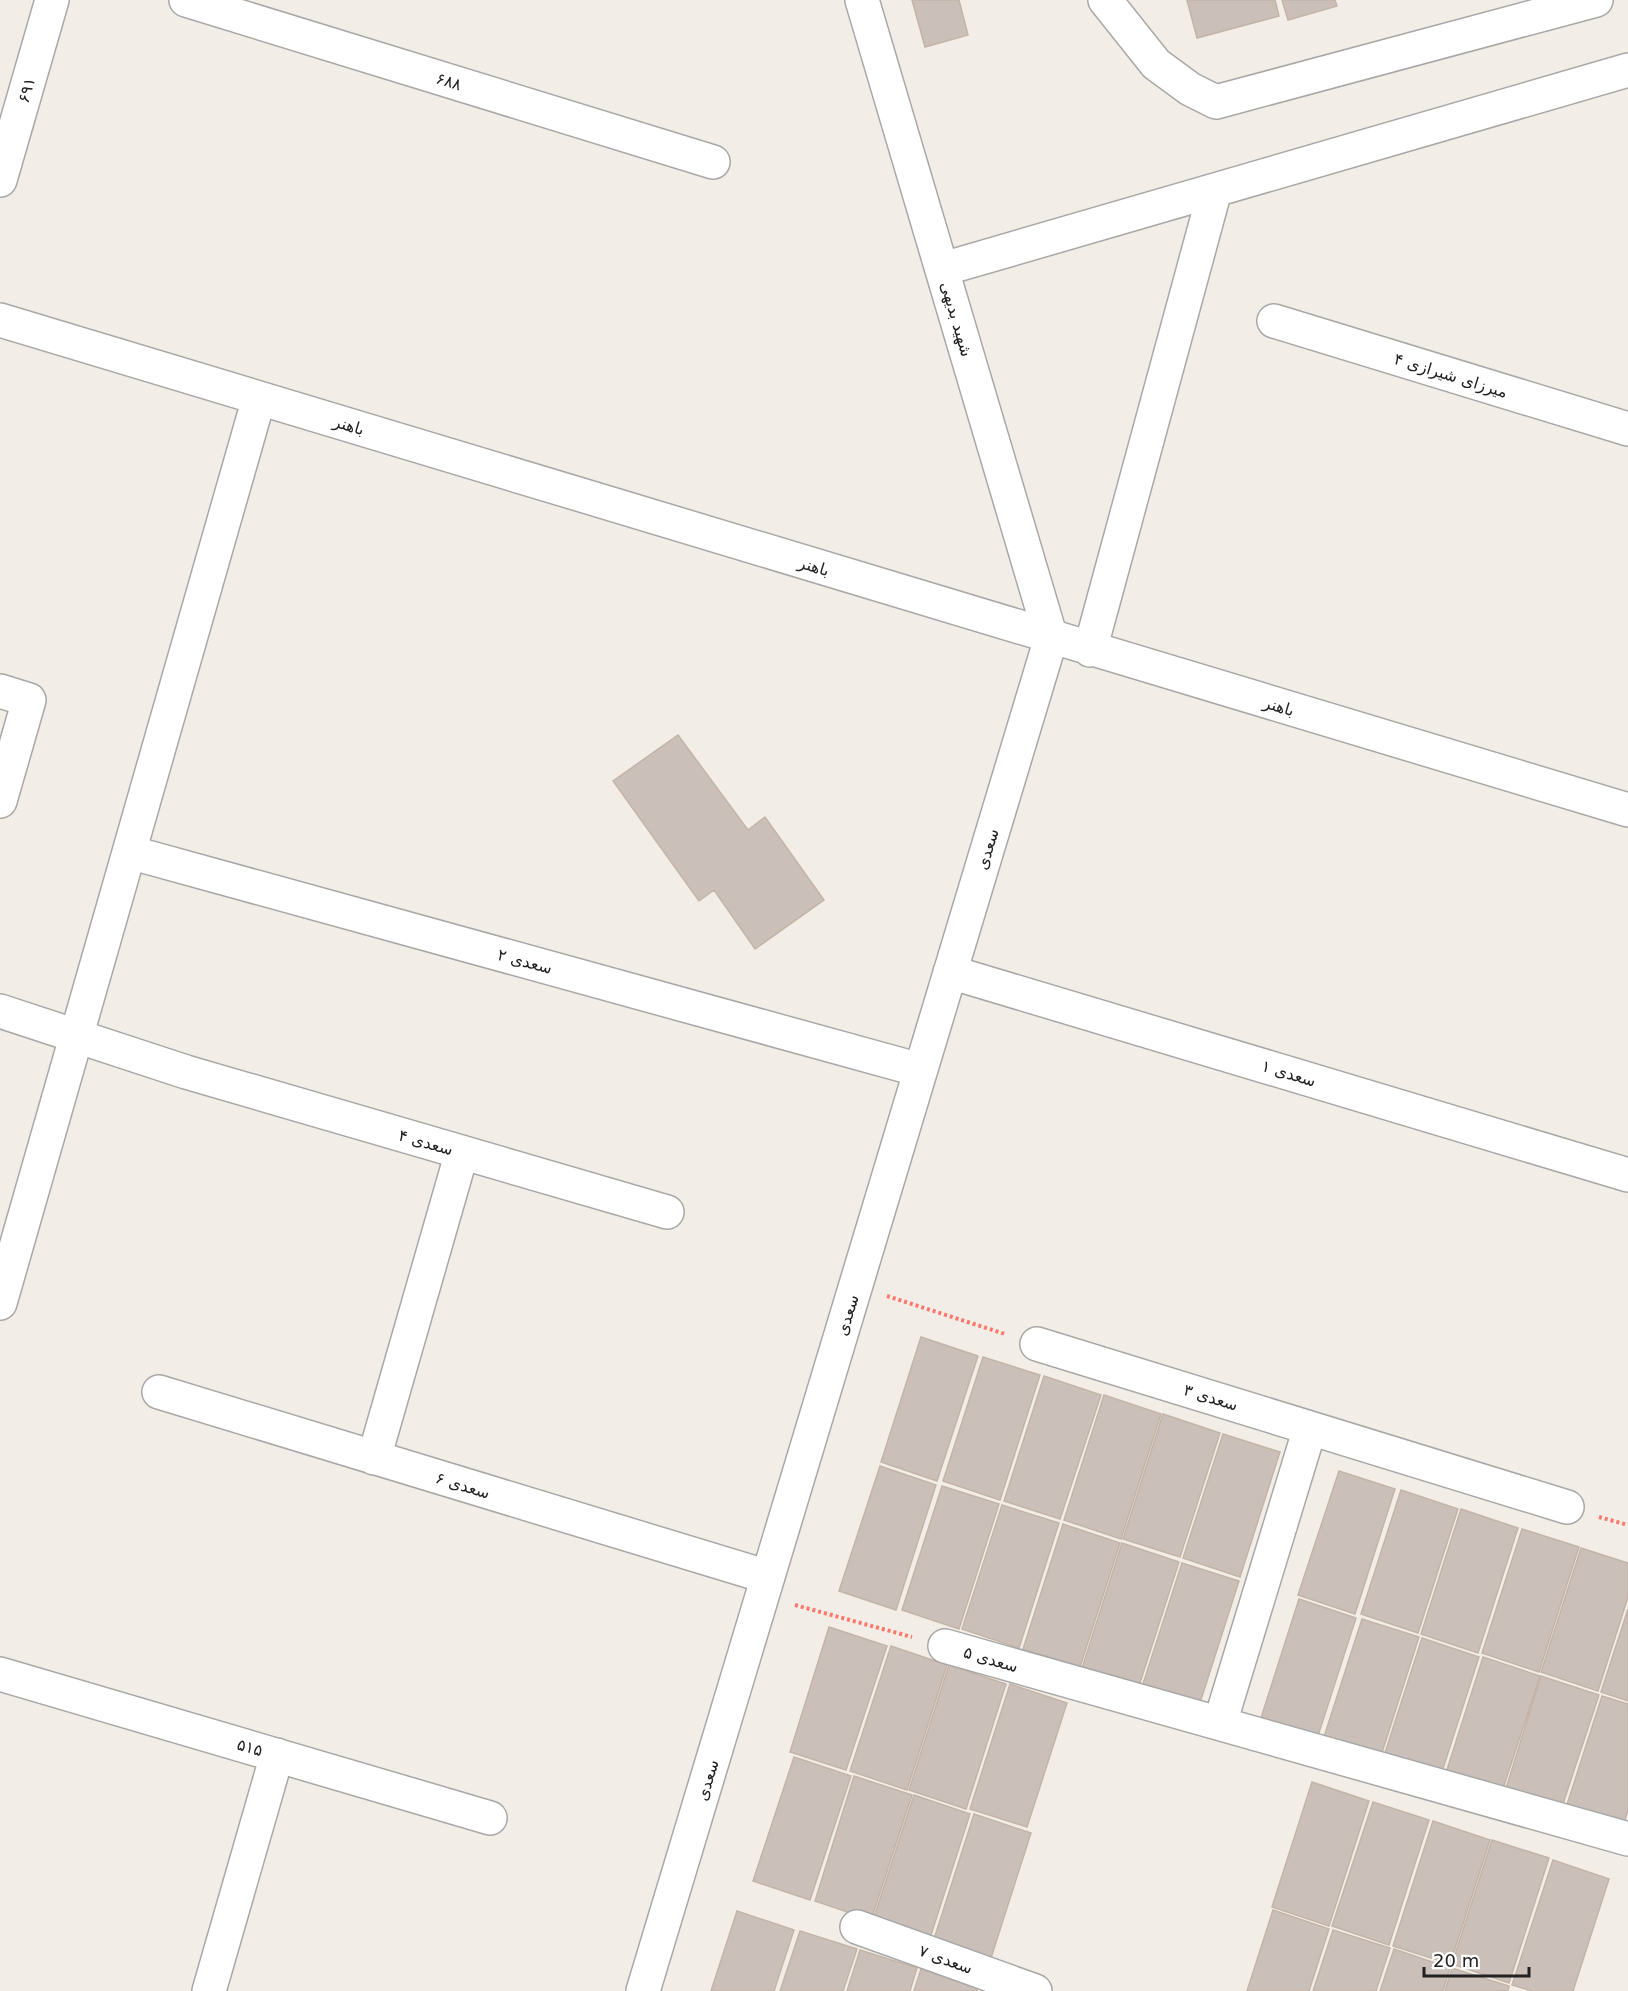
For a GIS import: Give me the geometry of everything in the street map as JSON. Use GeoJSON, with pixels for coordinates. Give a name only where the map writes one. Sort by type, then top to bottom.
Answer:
{"type":"FeatureCollection","features":[{"type":"Feature","properties":{"kind":"street","name":"۶۹۱"},"geometry":{"type":"LineString","coordinates":[[0,180],[52,0]]}},
{"type":"Feature","properties":{"kind":"street","name":"۶۸۸"},"geometry":{"type":"LineString","coordinates":[[186,0],[713,162]]}},
{"type":"Feature","properties":{"kind":"street","name":"شهید بدیهی"},"geometry":{"type":"LineString","coordinates":[[862,0],[1051,638]]}},
{"type":"Feature","properties":{"kind":"street"},"geometry":{"type":"LineString","coordinates":[[1105,0],[1156,64],[1190,88],[1216,102],[1596,0]]}},
{"type":"Feature","properties":{"kind":"street"},"geometry":{"type":"LineString","coordinates":[[943,270],[1628,70]]}},
{"type":"Feature","properties":{"kind":"street"},"geometry":{"type":"LineString","coordinates":[[1586,83],[1628,96]]}},
{"type":"Feature","properties":{"kind":"street"},"geometry":{"type":"LineString","coordinates":[[1090,650],[1215,190]]}},
{"type":"Feature","properties":{"kind":"street","name":"باهنر"},"geometry":{"type":"LineString","coordinates":[[0,320],[1090,650],[1628,810]]}},
{"type":"Feature","properties":{"kind":"street","name":"میرزای شیرازی ۴"},"geometry":{"type":"LineString","coordinates":[[1274,321],[1628,429]]}},
{"type":"Feature","properties":{"kind":"street"},"geometry":{"type":"LineString","coordinates":[[0,1303],[259,398]]}},
{"type":"Feature","properties":{"kind":"street","name":"سعدی"},"geometry":{"type":"LineString","coordinates":[[643,1991],[1051,638]]}},
{"type":"Feature","properties":{"kind":"street"},"geometry":{"type":"LineString","coordinates":[[0,801],[15,696]]}},
{"type":"Feature","properties":{"kind":"street","name":"سعدی ۲"},"geometry":{"type":"LineString","coordinates":[[129,852],[921,1070]]}},
{"type":"Feature","properties":{"kind":"street","name":"سعدی ۱"},"geometry":{"type":"LineString","coordinates":[[950,972],[1628,1175]]}},
{"type":"Feature","properties":{"kind":"street","name":"سعدی ۴"},"geometry":{"type":"LineString","coordinates":[[0,1011],[186,1072],[667,1212]]}},
{"type":"Feature","properties":{"kind":"street"},"geometry":{"type":"LineString","coordinates":[[374,1458],[462,1152]]}},
{"type":"Feature","properties":{"kind":"street","name":"سعدی ۳"},"geometry":{"type":"LineString","coordinates":[[1037,1344],[1567,1507]]}},
{"type":"Feature","properties":{"kind":"street","name":"سعدی ۶"},"geometry":{"type":"LineString","coordinates":[[159,1392],[374,1458],[765,1587]]}},
{"type":"Feature","properties":{"kind":"street"},"geometry":{"type":"LineString","coordinates":[[1220,1723],[1310,1428]]}},
{"type":"Feature","properties":{"kind":"street","name":"سعدی ۵"},"geometry":{"type":"LineString","coordinates":[[945,1646],[1628,1839]]}},
{"type":"Feature","properties":{"kind":"street","name":"۵۱۵"},"geometry":{"type":"LineString","coordinates":[[5,1675],[490,1818]]}},
{"type":"Feature","properties":{"kind":"street"},"geometry":{"type":"LineString","coordinates":[[209,1991],[278,1755]]}},
{"type":"Feature","properties":{"kind":"street","name":"سعدی ۷"},"geometry":{"type":"LineString","coordinates":[[857,1927],[1035,1991]]}},
{"type":"Feature","properties":{"kind":"path"},"geometry":{"type":"LineString","coordinates":[[856,1286],[1037,1344]]}},
{"type":"Feature","properties":{"kind":"path","name":"سعدی ۵"},"geometry":{"type":"LineString","coordinates":[[765,1587],[945,1646]]}},
{"type":"Feature","properties":{"kind":"building"},"geometry":{"type":"Polygon","coordinates":[[[912,0],[959,0],[968,35],[925,47],[912,0]]]}},
{"type":"Feature","properties":{"kind":"building"},"geometry":{"type":"Polygon","coordinates":[[[1187,0],[1275,0],[1279,16],[1197,38],[1187,0]]]}},
{"type":"Feature","properties":{"kind":"building"},"geometry":{"type":"Polygon","coordinates":[[[1282,0],[1335,0],[1337,6],[1288,20],[1282,0]]]}},
{"type":"Feature","properties":{"kind":"building"},"geometry":{"type":"Polygon","coordinates":[[[678,735],[748,830],[765,817],[824,900],[755,949],[714,890],[699,901],[613,781],[678,735]]]}},
{"type":"Feature","properties":{"kind":"building"},"geometry":{"type":"Polygon","coordinates":[[[921,1337],[978,1356],[937,1481],[881,1462],[921,1337]]]}},
{"type":"Feature","properties":{"kind":"building"},"geometry":{"type":"Polygon","coordinates":[[[983,1357],[1040,1375],[1000,1500],[943,1481],[983,1357]]]}},
{"type":"Feature","properties":{"kind":"building"},"geometry":{"type":"Polygon","coordinates":[[[1044,1376],[1101,1395],[1060,1519],[1004,1501],[1044,1376]]]}},
{"type":"Feature","properties":{"kind":"building"},"geometry":{"type":"Polygon","coordinates":[[[1104,1395],[1161,1414],[1121,1539],[1064,1520],[1104,1395]]]}},
{"type":"Feature","properties":{"kind":"building"},"geometry":{"type":"Polygon","coordinates":[[[1163,1414],[1220,1433],[1180,1557],[1123,1539],[1163,1414]]]}},
{"type":"Feature","properties":{"kind":"building"},"geometry":{"type":"Polygon","coordinates":[[[1223,1434],[1280,1452],[1240,1577],[1183,1558],[1223,1434]]]}},
{"type":"Feature","properties":{"kind":"building"},"geometry":{"type":"Polygon","coordinates":[[[880,1466],[936,1485],[896,1610],[839,1591],[880,1466]]]}},
{"type":"Feature","properties":{"kind":"building"},"geometry":{"type":"Polygon","coordinates":[[[1339,1471],[1395,1489],[1355,1614],[1298,1595],[1339,1471]]]}},
{"type":"Feature","properties":{"kind":"building"},"geometry":{"type":"Polygon","coordinates":[[[942,1486],[999,1504],[959,1629],[902,1610],[942,1486]]]}},
{"type":"Feature","properties":{"kind":"building"},"geometry":{"type":"Polygon","coordinates":[[[1401,1490],[1458,1509],[1418,1633],[1361,1614],[1401,1490]]]}},
{"type":"Feature","properties":{"kind":"building"},"geometry":{"type":"Polygon","coordinates":[[[1002,1505],[1059,1523],[1019,1648],[962,1629],[1002,1505]]]}},
{"type":"Feature","properties":{"kind":"building"},"geometry":{"type":"Polygon","coordinates":[[[1461,1509],[1518,1528],[1478,1653],[1421,1634],[1461,1509]]]}},
{"type":"Feature","properties":{"kind":"building"},"geometry":{"type":"Polygon","coordinates":[[[1063,1524],[1120,1543],[1080,1667],[1023,1649],[1063,1524]]]}},
{"type":"Feature","properties":{"kind":"building"},"geometry":{"type":"Polygon","coordinates":[[[1522,1529],[1579,1547],[1539,1672],[1482,1653],[1522,1529]]]}},
{"type":"Feature","properties":{"kind":"building"},"geometry":{"type":"Polygon","coordinates":[[[1122,1543],[1179,1562],[1139,1686],[1082,1668],[1122,1543]]]}},
{"type":"Feature","properties":{"kind":"building"},"geometry":{"type":"Polygon","coordinates":[[[1581,1548],[1628,1563],[1628,1597],[1598,1691],[1541,1672],[1581,1548]]]}},
{"type":"Feature","properties":{"kind":"building"},"geometry":{"type":"Polygon","coordinates":[[[1182,1563],[1239,1581],[1199,1706],[1142,1687],[1182,1563]]]}},
{"type":"Feature","properties":{"kind":"building"},"geometry":{"type":"Polygon","coordinates":[[[1299,1599],[1356,1618],[1316,1742],[1259,1724],[1299,1599]]]}},
{"type":"Feature","properties":{"kind":"building"},"geometry":{"type":"Polygon","coordinates":[[[1628,1609],[1628,1701],[1601,1692],[1628,1609]]]}},
{"type":"Feature","properties":{"kind":"building"},"geometry":{"type":"Polygon","coordinates":[[[1362,1619],[1419,1637],[1379,1762],[1322,1743],[1362,1619]]]}},
{"type":"Feature","properties":{"kind":"building"},"geometry":{"type":"Polygon","coordinates":[[[829,1627],[887,1646],[846,1770],[790,1752],[829,1627]]]}},
{"type":"Feature","properties":{"kind":"building"},"geometry":{"type":"Polygon","coordinates":[[[1422,1638],[1479,1657],[1439,1781],[1382,1762],[1422,1638]]]}},
{"type":"Feature","properties":{"kind":"building"},"geometry":{"type":"Polygon","coordinates":[[[891,1646],[947,1665],[907,1790],[850,1771],[891,1646]]]}},
{"type":"Feature","properties":{"kind":"building"},"geometry":{"type":"Polygon","coordinates":[[[1483,1657],[1540,1676],[1499,1801],[1443,1782],[1483,1657]]]}},
{"type":"Feature","properties":{"kind":"building"},"geometry":{"type":"Polygon","coordinates":[[[949,1665],[1006,1684],[966,1809],[909,1790],[949,1665]]]}},
{"type":"Feature","properties":{"kind":"building"},"geometry":{"type":"Polygon","coordinates":[[[1541,1676],[1599,1695],[1558,1819],[1502,1801],[1541,1676]]]}},
{"type":"Feature","properties":{"kind":"building"},"geometry":{"type":"Polygon","coordinates":[[[1010,1684],[1067,1703],[1027,1827],[970,1809],[1010,1684]]]}},
{"type":"Feature","properties":{"kind":"building"},"geometry":{"type":"Polygon","coordinates":[[[1602,1696],[1628,1704],[1628,1810],[1619,1839],[1562,1820],[1602,1696]]]}},
{"type":"Feature","properties":{"kind":"building"},"geometry":{"type":"Polygon","coordinates":[[[794,1757],[851,1776],[810,1900],[753,1881],[794,1757]]]}},
{"type":"Feature","properties":{"kind":"building"},"geometry":{"type":"Polygon","coordinates":[[[854,1776],[912,1795],[871,1920],[815,1901],[854,1776]]]}},
{"type":"Feature","properties":{"kind":"building"},"geometry":{"type":"Polygon","coordinates":[[[1312,1782],[1369,1801],[1329,1926],[1272,1907],[1312,1782]]]}},
{"type":"Feature","properties":{"kind":"building"},"geometry":{"type":"Polygon","coordinates":[[[914,1795],[970,1814],[930,1938],[873,1920],[914,1795]]]}},
{"type":"Feature","properties":{"kind":"building"},"geometry":{"type":"Polygon","coordinates":[[[1373,1802],[1429,1820],[1389,1945],[1332,1926],[1373,1802]]]}},
{"type":"Feature","properties":{"kind":"building"},"geometry":{"type":"Polygon","coordinates":[[[974,1814],[1031,1833],[991,1958],[934,1939],[974,1814]]]}},
{"type":"Feature","properties":{"kind":"building"},"geometry":{"type":"Polygon","coordinates":[[[1433,1821],[1490,1840],[1450,1964],[1393,1946],[1433,1821]]]}},
{"type":"Feature","properties":{"kind":"building"},"geometry":{"type":"Polygon","coordinates":[[[1492,1840],[1549,1858],[1509,1983],[1452,1964],[1492,1840]]]}},
{"type":"Feature","properties":{"kind":"building"},"geometry":{"type":"Polygon","coordinates":[[[1553,1860],[1609,1879],[1573,1991],[1532,1991],[1512,1985],[1553,1860]]]}},
{"type":"Feature","properties":{"kind":"building"},"geometry":{"type":"Polygon","coordinates":[[[1273,1910],[1329,1929],[1309,1991],[1247,1991],[1273,1910]]]}},
{"type":"Feature","properties":{"kind":"building"},"geometry":{"type":"Polygon","coordinates":[[[737,1911],[794,1930],[774,1991],[711,1991],[737,1911]]]}},
{"type":"Feature","properties":{"kind":"building"},"geometry":{"type":"Polygon","coordinates":[[[1333,1930],[1390,1948],[1376,1991],[1313,1991],[1333,1930]]]}},
{"type":"Feature","properties":{"kind":"building"},"geometry":{"type":"Polygon","coordinates":[[[800,1931],[857,1949],[843,1991],[780,1991],[800,1931]]]}},
{"type":"Feature","properties":{"kind":"building"},"geometry":{"type":"Polygon","coordinates":[[[1394,1949],[1450,1968],[1443,1991],[1380,1991],[1394,1949]]]}},
{"type":"Feature","properties":{"kind":"building"},"geometry":{"type":"Polygon","coordinates":[[[860,1950],[917,1968],[910,1991],[847,1991],[860,1950]]]}},
{"type":"Feature","properties":{"kind":"building"},"geometry":{"type":"Polygon","coordinates":[[[1452,1968],[1509,1986],[1508,1991],[1445,1991],[1452,1968]]]}},
{"type":"Feature","properties":{"kind":"building"},"geometry":{"type":"Polygon","coordinates":[[[921,1969],[978,1988],[977,1991],[914,1991],[921,1969]]]}}]}
